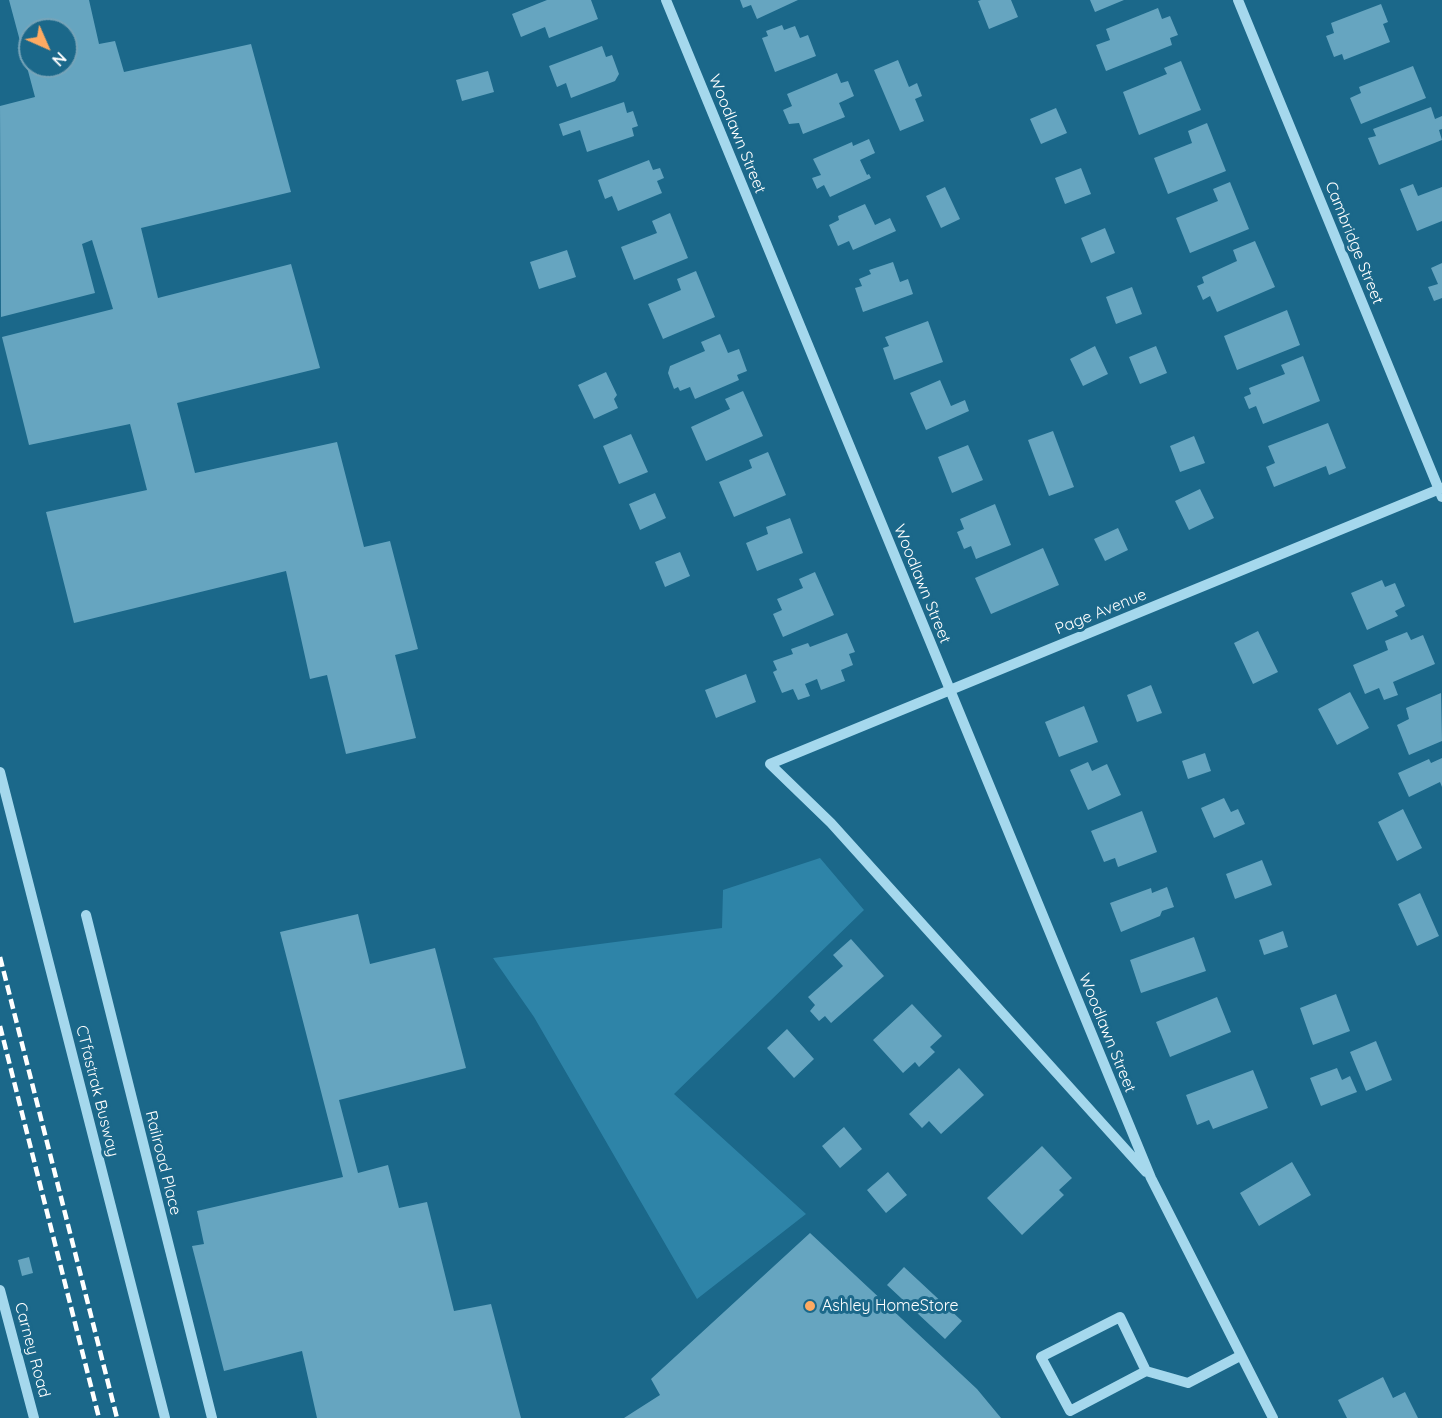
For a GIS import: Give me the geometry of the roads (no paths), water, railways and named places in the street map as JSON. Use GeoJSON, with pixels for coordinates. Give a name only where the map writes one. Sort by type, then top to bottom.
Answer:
{"type":"FeatureCollection","features":[{"type":"Feature","properties":{"kind":"street","name":"Woodlawn Street"},"geometry":{"type":"LineString","coordinates":[[666,0],[1151,1178],[1273,1418]]}},
{"type":"Feature","properties":{"kind":"street","name":"Cambridge Street"},"geometry":{"type":"LineString","coordinates":[[1238,0],[1441,492]]}},
{"type":"Feature","properties":{"kind":"street","name":"Page Avenue"},"geometry":{"type":"LineString","coordinates":[[770,764],[1441,492]]}},
{"type":"Feature","properties":{"kind":"street","name":"Woodlawn Street"},"geometry":{"type":"LineString","coordinates":[[770,764],[831,823],[1151,1178]]}},
{"type":"Feature","properties":{"kind":"street","name":"CTfastrak Busway"},"geometry":{"type":"LineString","coordinates":[[0,772],[165,1418]]}},
{"type":"Feature","properties":{"kind":"street","name":"Railroad Place"},"geometry":{"type":"LineString","coordinates":[[86,915],[212,1418]]}},
{"type":"Feature","properties":{"kind":"street","name":"Carney Road"},"geometry":{"type":"LineString","coordinates":[[0,1290],[34,1418]]}},
{"type":"Feature","properties":{"kind":"street"},"geometry":{"type":"LineString","coordinates":[[1146,1371],[1120,1317],[1041,1357],[1070,1411],[1146,1371],[1188,1383],[1240,1356]]}},
{"type":"Feature","properties":{"kind":"railway"},"geometry":{"type":"LineString","coordinates":[[0,957],[117,1418]]}},
{"type":"Feature","properties":{"kind":"railway"},"geometry":{"type":"LineString","coordinates":[[0,1026],[99,1418]]}},
{"type":"Feature","properties":{"kind":"place","name":"Ashley HomeStore"},"geometry":{"type":"Point","coordinates":[810,1306]}}]}
